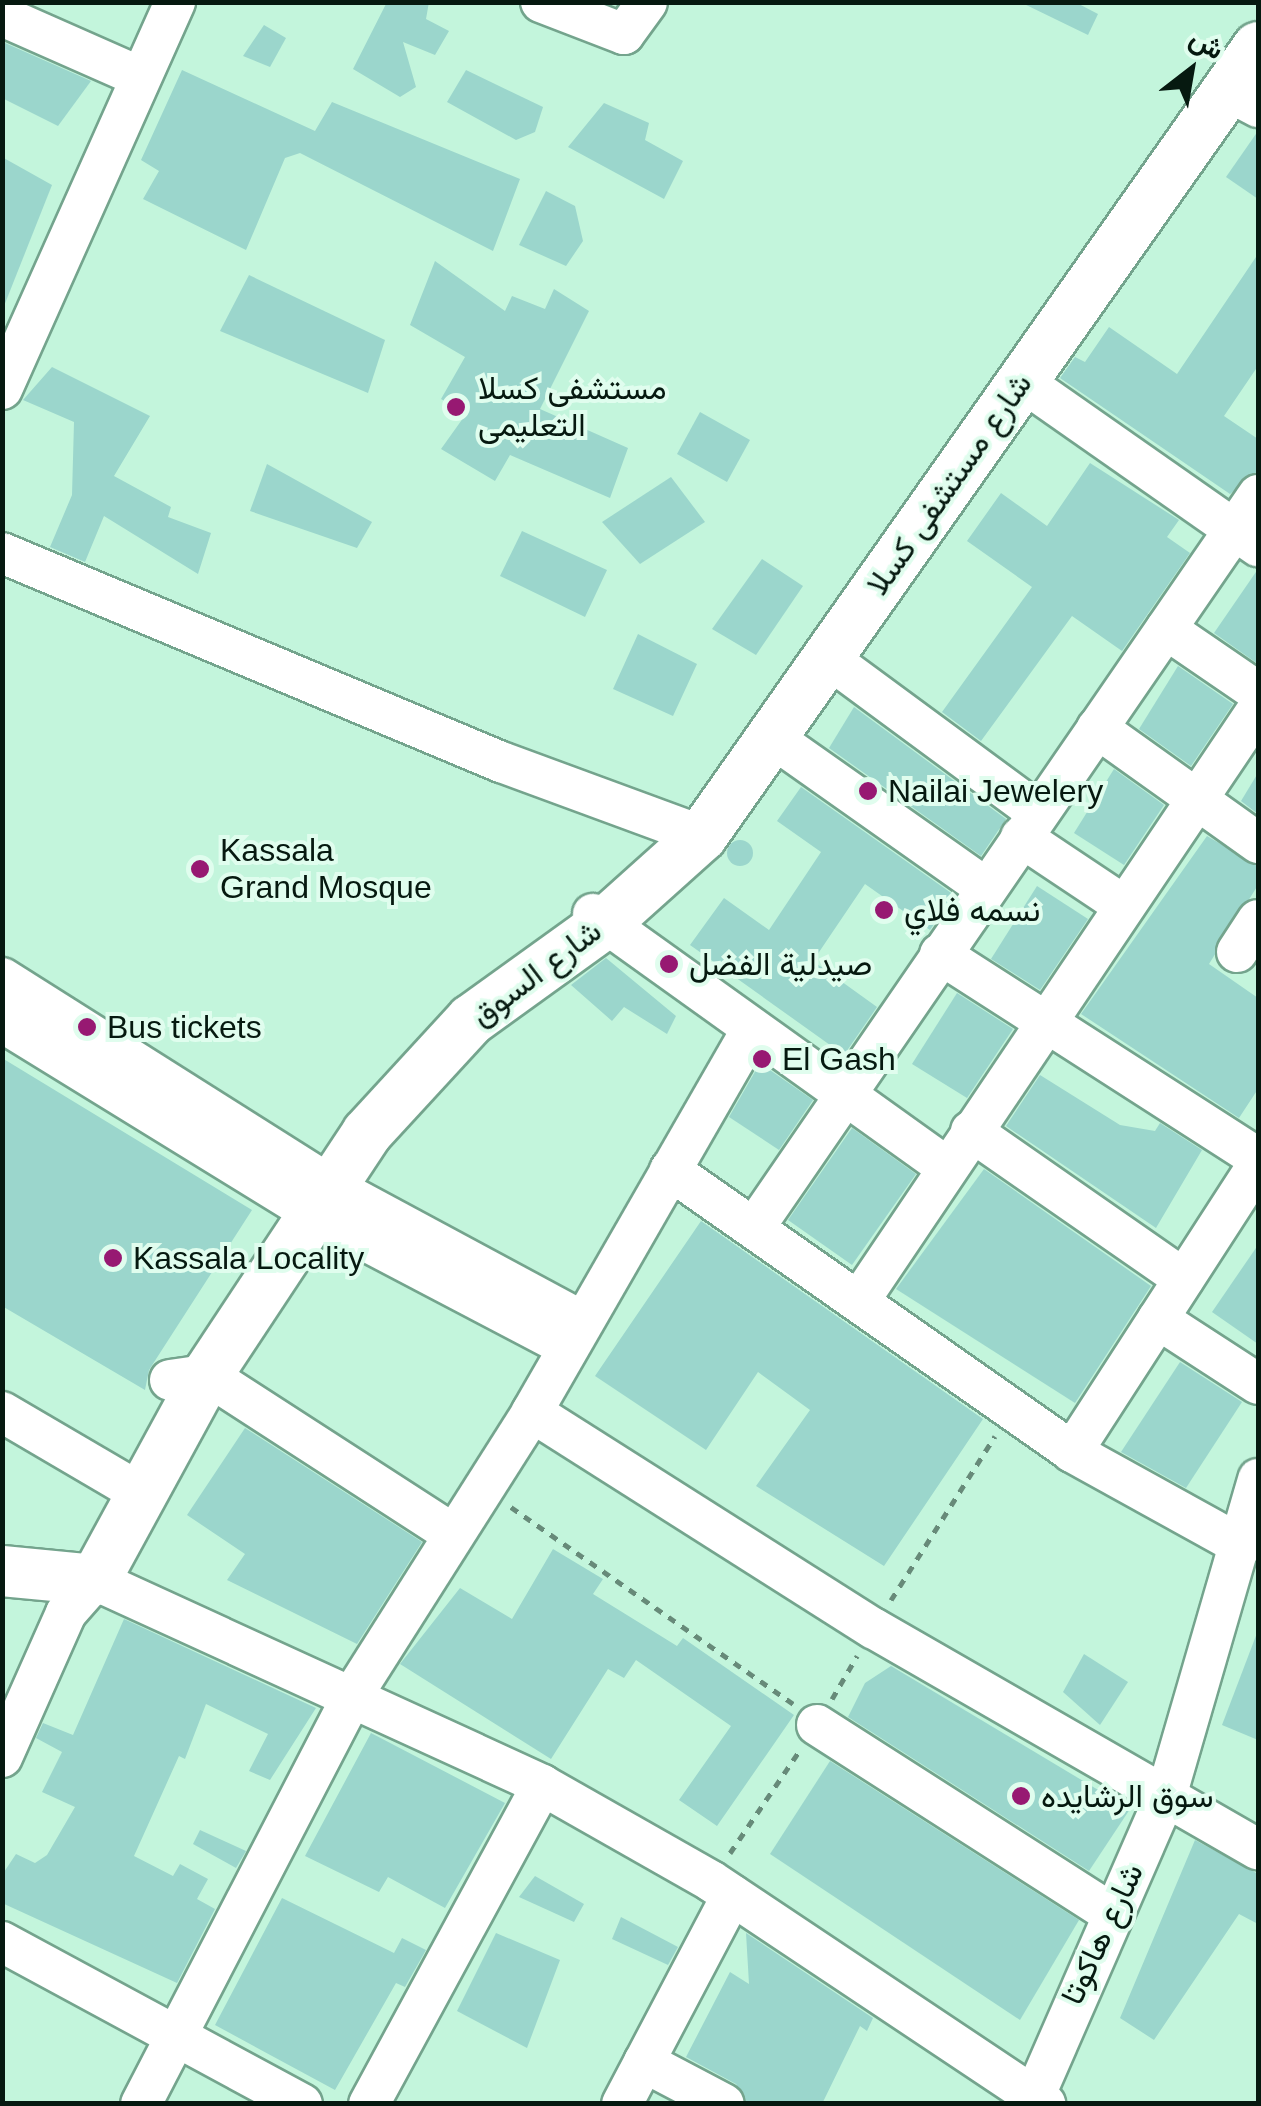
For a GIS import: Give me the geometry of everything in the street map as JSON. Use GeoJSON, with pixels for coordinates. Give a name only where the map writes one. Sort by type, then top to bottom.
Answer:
{"type":"FeatureCollection","features":[{"type":"Feature","properties":{"kind":"main road","name":"شارع مستشفى كسلا"},"geometry":{"type":"LineString","coordinates":[[606,914],[702,836],[1022,380],[1243,99],[1258,47]]}},
{"type":"Feature","properties":{"kind":"main road","name":"شارع السوق"},"geometry":{"type":"LineString","coordinates":[[76,1588],[188,1378],[308,1190],[445,1044],[606,914]]}},
{"type":"Feature","properties":{"kind":"main road"},"geometry":{"type":"LineString","coordinates":[[2,1571],[76,1588]]}},
{"type":"Feature","properties":{"kind":"street"},"geometry":{"type":"LineString","coordinates":[[2,388],[13,334],[175,2]]}},
{"type":"Feature","properties":{"kind":"street"},"geometry":{"type":"LineString","coordinates":[[541,2],[624,34],[647,2]]}},
{"type":"Feature","properties":{"kind":"street"},"geometry":{"type":"LineString","coordinates":[[2,16],[140,77]]}},
{"type":"Feature","properties":{"kind":"street"},"geometry":{"type":"LineString","coordinates":[[1022,380],[1247,538]]}},
{"type":"Feature","properties":{"kind":"street"},"geometry":{"type":"LineString","coordinates":[[756,1225],[842,1094],[1166,629],[1247,538],[1258,496]]}},
{"type":"Feature","properties":{"kind":"street"},"geometry":{"type":"LineString","coordinates":[[2,553],[501,762],[702,836]]}},
{"type":"Feature","properties":{"kind":"street"},"geometry":{"type":"LineString","coordinates":[[1166,629],[1258,692]]}},
{"type":"Feature","properties":{"kind":"street"},"geometry":{"type":"LineString","coordinates":[[828,658],[1123,905]]}},
{"type":"Feature","properties":{"kind":"street"},"geometry":{"type":"LineString","coordinates":[[861,1298],[1258,709]]}},
{"type":"Feature","properties":{"kind":"street"},"geometry":{"type":"LineString","coordinates":[[1097,728],[1258,842]]}},
{"type":"Feature","properties":{"kind":"street"},"geometry":{"type":"LineString","coordinates":[[773,738],[986,888]]}},
{"type":"Feature","properties":{"kind":"street"},"geometry":{"type":"LineString","coordinates":[[606,914],[751,1031],[947,1167]]}},
{"type":"Feature","properties":{"kind":"street"},"geometry":{"type":"LineString","coordinates":[[940,954],[1255,1177],[1184,1278],[1072,1452]]}},
{"type":"Feature","properties":{"kind":"street"},"geometry":{"type":"LineString","coordinates":[[3,980],[70,1042],[224,1138],[308,1190],[572,1333]]}},
{"type":"Feature","properties":{"kind":"street"},"geometry":{"type":"LineString","coordinates":[[2,1022],[70,1042]]}},
{"type":"Feature","properties":{"kind":"street"},"geometry":{"type":"LineString","coordinates":[[141,2104],[354,1693],[532,1412],[572,1333],[751,1031]]}},
{"type":"Feature","properties":{"kind":"street"},"geometry":{"type":"LineString","coordinates":[[971,1131],[1184,1278]]}},
{"type":"Feature","properties":{"kind":"street"},"geometry":{"type":"LineString","coordinates":[[670,1170],[861,1298],[1072,1452],[1242,1546]]}},
{"type":"Feature","properties":{"kind":"street"},"geometry":{"type":"LineString","coordinates":[[1158,1319],[1258,1384]]}},
{"type":"Feature","properties":{"kind":"street"},"geometry":{"type":"LineString","coordinates":[[188,1378],[453,1534]]}},
{"type":"Feature","properties":{"kind":"street"},"geometry":{"type":"LineString","coordinates":[[2,1412],[128,1488]]}},
{"type":"Feature","properties":{"kind":"street"},"geometry":{"type":"LineString","coordinates":[[532,1412],[873,1628],[1167,1793],[1258,1849]]}},
{"type":"Feature","properties":{"kind":"street","name":"شارع هاكوتا"},"geometry":{"type":"LineString","coordinates":[[1037,2101],[1111,1913],[1167,1793],[1202,1654],[1242,1546],[1258,1479]]}},
{"type":"Feature","properties":{"kind":"street"},"geometry":{"type":"LineString","coordinates":[[76,1588],[354,1693],[542,1785],[732,1895],[1037,2101]]}},
{"type":"Feature","properties":{"kind":"street","name":"شارع السوق"},"geometry":{"type":"LineString","coordinates":[[2,1756],[76,1588]]}},
{"type":"Feature","properties":{"kind":"street"},"geometry":{"type":"LineString","coordinates":[[817,1725],[1111,1913]]}},
{"type":"Feature","properties":{"kind":"street"},"geometry":{"type":"LineString","coordinates":[[368,2104],[542,1785]]}},
{"type":"Feature","properties":{"kind":"street"},"geometry":{"type":"LineString","coordinates":[[622,2104],[732,1895]]}},
{"type":"Feature","properties":{"kind":"street"},"geometry":{"type":"LineString","coordinates":[[2,1942],[302,2104]]}},
{"type":"Feature","properties":{"kind":"street"},"geometry":{"type":"LineString","coordinates":[[644,2062],[724,2104]]}},
{"type":"Feature","properties":{"kind":"path"},"geometry":{"type":"LineString","coordinates":[[484,1488],[770,1683],[817,1725]]}},
{"type":"Feature","properties":{"kind":"building"},"geometry":{"type":"Polygon","coordinates":[[[387,2],[429,2],[426,19],[449,31],[435,55],[403,42],[416,87],[400,97],[353,69],[387,2]]]}},
{"type":"Feature","properties":{"kind":"building"},"geometry":{"type":"Polygon","coordinates":[[[1020,2],[1075,2],[1098,14],[1088,35],[1020,2]]]}},
{"type":"Feature","properties":{"kind":"building"},"geometry":{"type":"Polygon","coordinates":[[[264,25],[286,38],[270,67],[243,56],[264,25]]]}},
{"type":"Feature","properties":{"kind":"building"},"geometry":{"type":"Polygon","coordinates":[[[5,43],[91,81],[58,126],[2,98],[5,43]]]}},
{"type":"Feature","properties":{"kind":"building"},"geometry":{"type":"Polygon","coordinates":[[[182,70],[315,131],[332,102],[520,179],[493,251],[300,153],[285,158],[246,250],[143,199],[159,171],[141,160],[182,70]]]}},
{"type":"Feature","properties":{"kind":"building"},"geometry":{"type":"Polygon","coordinates":[[[466,70],[543,107],[535,132],[516,140],[447,102],[466,70]]]}},
{"type":"Feature","properties":{"kind":"building"},"geometry":{"type":"Polygon","coordinates":[[[604,103],[649,123],[645,140],[683,161],[664,199],[568,147],[604,103]]]}},
{"type":"Feature","properties":{"kind":"building"},"geometry":{"type":"Polygon","coordinates":[[[1258,131],[1258,199],[1226,177],[1258,131]]]}},
{"type":"Feature","properties":{"kind":"building"},"geometry":{"type":"Polygon","coordinates":[[[2,157],[52,185],[4,306],[2,306],[2,157]]]}},
{"type":"Feature","properties":{"kind":"building"},"geometry":{"type":"Polygon","coordinates":[[[546,191],[575,206],[583,241],[566,266],[519,245],[546,191]]]}},
{"type":"Feature","properties":{"kind":"building"},"geometry":{"type":"Polygon","coordinates":[[[1258,254],[1258,366],[1224,416],[1258,439],[1258,471],[1230,494],[1060,378],[1075,357],[1085,362],[1109,327],[1177,374],[1258,254]]]}},
{"type":"Feature","properties":{"kind":"building"},"geometry":{"type":"Polygon","coordinates":[[[435,261],[505,311],[512,296],[545,309],[554,289],[589,311],[540,409],[628,448],[610,498],[510,455],[495,481],[441,449],[466,414],[441,399],[465,357],[410,325],[435,261]]]}},
{"type":"Feature","properties":{"kind":"building"},"geometry":{"type":"Polygon","coordinates":[[[249,275],[385,340],[368,393],[220,331],[249,275]]]}},
{"type":"Feature","properties":{"kind":"building"},"geometry":{"type":"Polygon","coordinates":[[[52,367],[150,416],[114,476],[171,507],[168,517],[211,533],[198,574],[104,516],[85,562],[50,547],[72,495],[74,422],[23,400],[52,367]]]}},
{"type":"Feature","properties":{"kind":"building"},"geometry":{"type":"Polygon","coordinates":[[[700,412],[750,440],[727,482],[677,454],[700,412]]]}},
{"type":"Feature","properties":{"kind":"building"},"geometry":{"type":"Polygon","coordinates":[[[1090,463],[1179,520],[1167,537],[1190,553],[1122,651],[1072,616],[981,741],[942,712],[1032,587],[967,541],[1001,493],[1047,526],[1090,463]]]}},
{"type":"Feature","properties":{"kind":"building"},"geometry":{"type":"Polygon","coordinates":[[[267,464],[372,522],[357,548],[250,511],[267,464]]]}},
{"type":"Feature","properties":{"kind":"building"},"geometry":{"type":"Polygon","coordinates":[[[671,477],[705,522],[640,564],[602,522],[671,477]]]}},
{"type":"Feature","properties":{"kind":"building"},"geometry":{"type":"Polygon","coordinates":[[[522,531],[607,570],[585,617],[500,576],[522,531]]]}},
{"type":"Feature","properties":{"kind":"building"},"geometry":{"type":"Polygon","coordinates":[[[762,559],[803,586],[756,655],[712,629],[762,559]]]}},
{"type":"Feature","properties":{"kind":"building"},"geometry":{"type":"Polygon","coordinates":[[[1258,569],[1258,664],[1214,633],[1258,569]]]}},
{"type":"Feature","properties":{"kind":"building"},"geometry":{"type":"Polygon","coordinates":[[[638,634],[697,664],[673,716],[613,689],[638,634]]]}},
{"type":"Feature","properties":{"kind":"building"},"geometry":{"type":"Polygon","coordinates":[[[1178,666],[1233,704],[1191,766],[1139,729],[1178,666]]]}},
{"type":"Feature","properties":{"kind":"building"},"geometry":{"type":"Polygon","coordinates":[[[854,707],[1006,819],[981,856],[829,748],[854,707]]]}},
{"type":"Feature","properties":{"kind":"building"},"geometry":{"type":"Polygon","coordinates":[[[1114,769],[1164,805],[1124,865],[1074,833],[1114,769]]]}},
{"type":"Feature","properties":{"kind":"building"},"geometry":{"type":"Polygon","coordinates":[[[1258,773],[1258,814],[1241,801],[1258,773]]]}},
{"type":"Feature","properties":{"kind":"building"},"geometry":{"type":"Polygon","coordinates":[[[801,787],[954,895],[930,930],[865,884],[813,961],[877,1007],[844,1055],[690,945],[724,898],[769,930],[821,852],[777,821],[801,787]]]}},
{"type":"Feature","properties":{"kind":"building"},"geometry":{"type":"Polygon","coordinates":[[[1207,836],[1258,866],[1258,885],[1209,964],[1258,998],[1258,1089],[1239,1118],[1081,1014],[1207,836]]]}},
{"type":"Feature","properties":{"kind":"building"},"geometry":{"type":"Polygon","coordinates":[[[740,840],[749,844],[753,853],[749,862],[740,866],[731,862],[727,853],[731,844],[740,840]]]}},
{"type":"Feature","properties":{"kind":"building"},"geometry":{"type":"Polygon","coordinates":[[[1037,886],[1088,919],[1040,990],[991,959],[1037,886]]]}},
{"type":"Feature","properties":{"kind":"building"},"geometry":{"type":"Polygon","coordinates":[[[606,958],[676,1016],[667,1034],[624,1007],[612,1021],[571,985],[606,958]]]}},
{"type":"Feature","properties":{"kind":"building"},"geometry":{"type":"Polygon","coordinates":[[[957,993],[1013,1029],[967,1098],[912,1064],[957,993]]]}},
{"type":"Feature","properties":{"kind":"building","name":"Kassala Locality"},"geometry":{"type":"Polygon","coordinates":[[[2,1058],[252,1210],[149,1370],[145,1390],[2,1306],[2,1058]]]}},
{"type":"Feature","properties":{"kind":"building"},"geometry":{"type":"Polygon","coordinates":[[[760,1063],[813,1100],[779,1150],[729,1117],[760,1063]]]}},
{"type":"Feature","properties":{"kind":"building"},"geometry":{"type":"Polygon","coordinates":[[[1040,1075],[1120,1125],[1155,1131],[1160,1123],[1202,1150],[1156,1228],[1006,1126],[1040,1075]]]}},
{"type":"Feature","properties":{"kind":"building"},"geometry":{"type":"Polygon","coordinates":[[[852,1128],[916,1174],[852,1265],[788,1220],[852,1128]]]}},
{"type":"Feature","properties":{"kind":"building"},"geometry":{"type":"Polygon","coordinates":[[[984,1169],[1151,1286],[1075,1403],[896,1289],[984,1169]]]}},
{"type":"Feature","properties":{"kind":"building"},"geometry":{"type":"Polygon","coordinates":[[[701,1221],[983,1419],[884,1566],[756,1486],[810,1410],[758,1372],[706,1450],[595,1376],[701,1221]]]}},
{"type":"Feature","properties":{"kind":"building"},"geometry":{"type":"Polygon","coordinates":[[[1258,1245],[1258,1344],[1212,1312],[1258,1245]]]}},
{"type":"Feature","properties":{"kind":"building"},"geometry":{"type":"Polygon","coordinates":[[[1180,1362],[1242,1402],[1186,1488],[1121,1452],[1180,1362]]]}},
{"type":"Feature","properties":{"kind":"building"},"geometry":{"type":"Polygon","coordinates":[[[245,1428],[422,1542],[357,1644],[227,1580],[245,1554],[187,1515],[245,1428]]]}},
{"type":"Feature","properties":{"kind":"building"},"geometry":{"type":"Polygon","coordinates":[[[553,1549],[603,1579],[593,1594],[677,1646],[683,1638],[794,1715],[717,1826],[679,1800],[731,1726],[636,1660],[624,1678],[608,1669],[551,1759],[400,1664],[460,1588],[512,1619],[553,1549]]]}},
{"type":"Feature","properties":{"kind":"building"},"geometry":{"type":"Polygon","coordinates":[[[124,1619],[316,1708],[270,1780],[249,1771],[268,1734],[206,1704],[185,1759],[179,1756],[134,1856],[173,1876],[180,1864],[208,1879],[197,1899],[215,1909],[177,1983],[2,1903],[2,1875],[16,1854],[35,1863],[47,1855],[75,1807],[42,1792],[62,1752],[36,1738],[43,1723],[73,1735],[124,1619]]]}},
{"type":"Feature","properties":{"kind":"building"},"geometry":{"type":"Polygon","coordinates":[[[1258,1634],[1258,1740],[1222,1725],[1258,1634]]]}},
{"type":"Feature","properties":{"kind":"building"},"geometry":{"type":"Polygon","coordinates":[[[1084,1654],[1128,1682],[1100,1725],[1063,1692],[1084,1654]]]}},
{"type":"Feature","properties":{"kind":"building"},"geometry":{"type":"Polygon","coordinates":[[[891,1666],[1130,1809],[1089,1871],[848,1717],[865,1683],[891,1666]]]}},
{"type":"Feature","properties":{"kind":"building"},"geometry":{"type":"Polygon","coordinates":[[[371,1733],[505,1803],[445,1908],[388,1877],[379,1892],[305,1856],[371,1733]]]}},
{"type":"Feature","properties":{"kind":"building"},"geometry":{"type":"Polygon","coordinates":[[[830,1761],[1079,1920],[1020,2020],[770,1854],[830,1761]]]}},
{"type":"Feature","properties":{"kind":"building"},"geometry":{"type":"Polygon","coordinates":[[[200,1830],[246,1851],[236,1868],[193,1844],[200,1830]]]}},
{"type":"Feature","properties":{"kind":"building"},"geometry":{"type":"Polygon","coordinates":[[[1195,1840],[1258,1874],[1258,1924],[1239,1914],[1154,2040],[1120,2018],[1195,1840]]]}},
{"type":"Feature","properties":{"kind":"building"},"geometry":{"type":"Polygon","coordinates":[[[535,1876],[584,1904],[574,1922],[519,1897],[535,1876]]]}},
{"type":"Feature","properties":{"kind":"building"},"geometry":{"type":"Polygon","coordinates":[[[282,1898],[394,1953],[402,1938],[426,1950],[405,1987],[396,1983],[335,2090],[215,2025],[282,1898]]]}},
{"type":"Feature","properties":{"kind":"building"},"geometry":{"type":"Polygon","coordinates":[[[621,1917],[678,1947],[668,1965],[612,1939],[621,1917]]]}},
{"type":"Feature","properties":{"kind":"building"},"geometry":{"type":"Polygon","coordinates":[[[496,1933],[560,1960],[527,2048],[457,2011],[496,1933]]]}},
{"type":"Feature","properties":{"kind":"building"},"geometry":{"type":"Polygon","coordinates":[[[746,1933],[873,2018],[867,2031],[860,2026],[822,2104],[748,2104],[736,2084],[686,2057],[730,1972],[749,1984],[746,1933]]]}},
{"type":"Feature","properties":{"kind":"place","name":"مستشفى كسلا التعليمى"},"geometry":{"type":"Point","coordinates":[456,407]}},
{"type":"Feature","properties":{"kind":"place","name":"Nailai Jewelery"},"geometry":{"type":"Point","coordinates":[868,791]}},
{"type":"Feature","properties":{"kind":"place","name":"Kassala Grand Mosque"},"geometry":{"type":"Point","coordinates":[200,869]}},
{"type":"Feature","properties":{"kind":"place","name":"نسمه فلاي"},"geometry":{"type":"Point","coordinates":[884,910]}},
{"type":"Feature","properties":{"kind":"place","name":"صيدلية الفضل"},"geometry":{"type":"Point","coordinates":[669,964]}},
{"type":"Feature","properties":{"kind":"place","name":"Bus tickets"},"geometry":{"type":"Point","coordinates":[87,1027]}},
{"type":"Feature","properties":{"kind":"place","name":"El Gash"},"geometry":{"type":"Point","coordinates":[762,1059]}},
{"type":"Feature","properties":{"kind":"place","name":"Kassala Locality"},"geometry":{"type":"Point","coordinates":[113,1258]}},
{"type":"Feature","properties":{"kind":"place","name":"سوق الرشايده"},"geometry":{"type":"Point","coordinates":[1021,1796]}}]}
